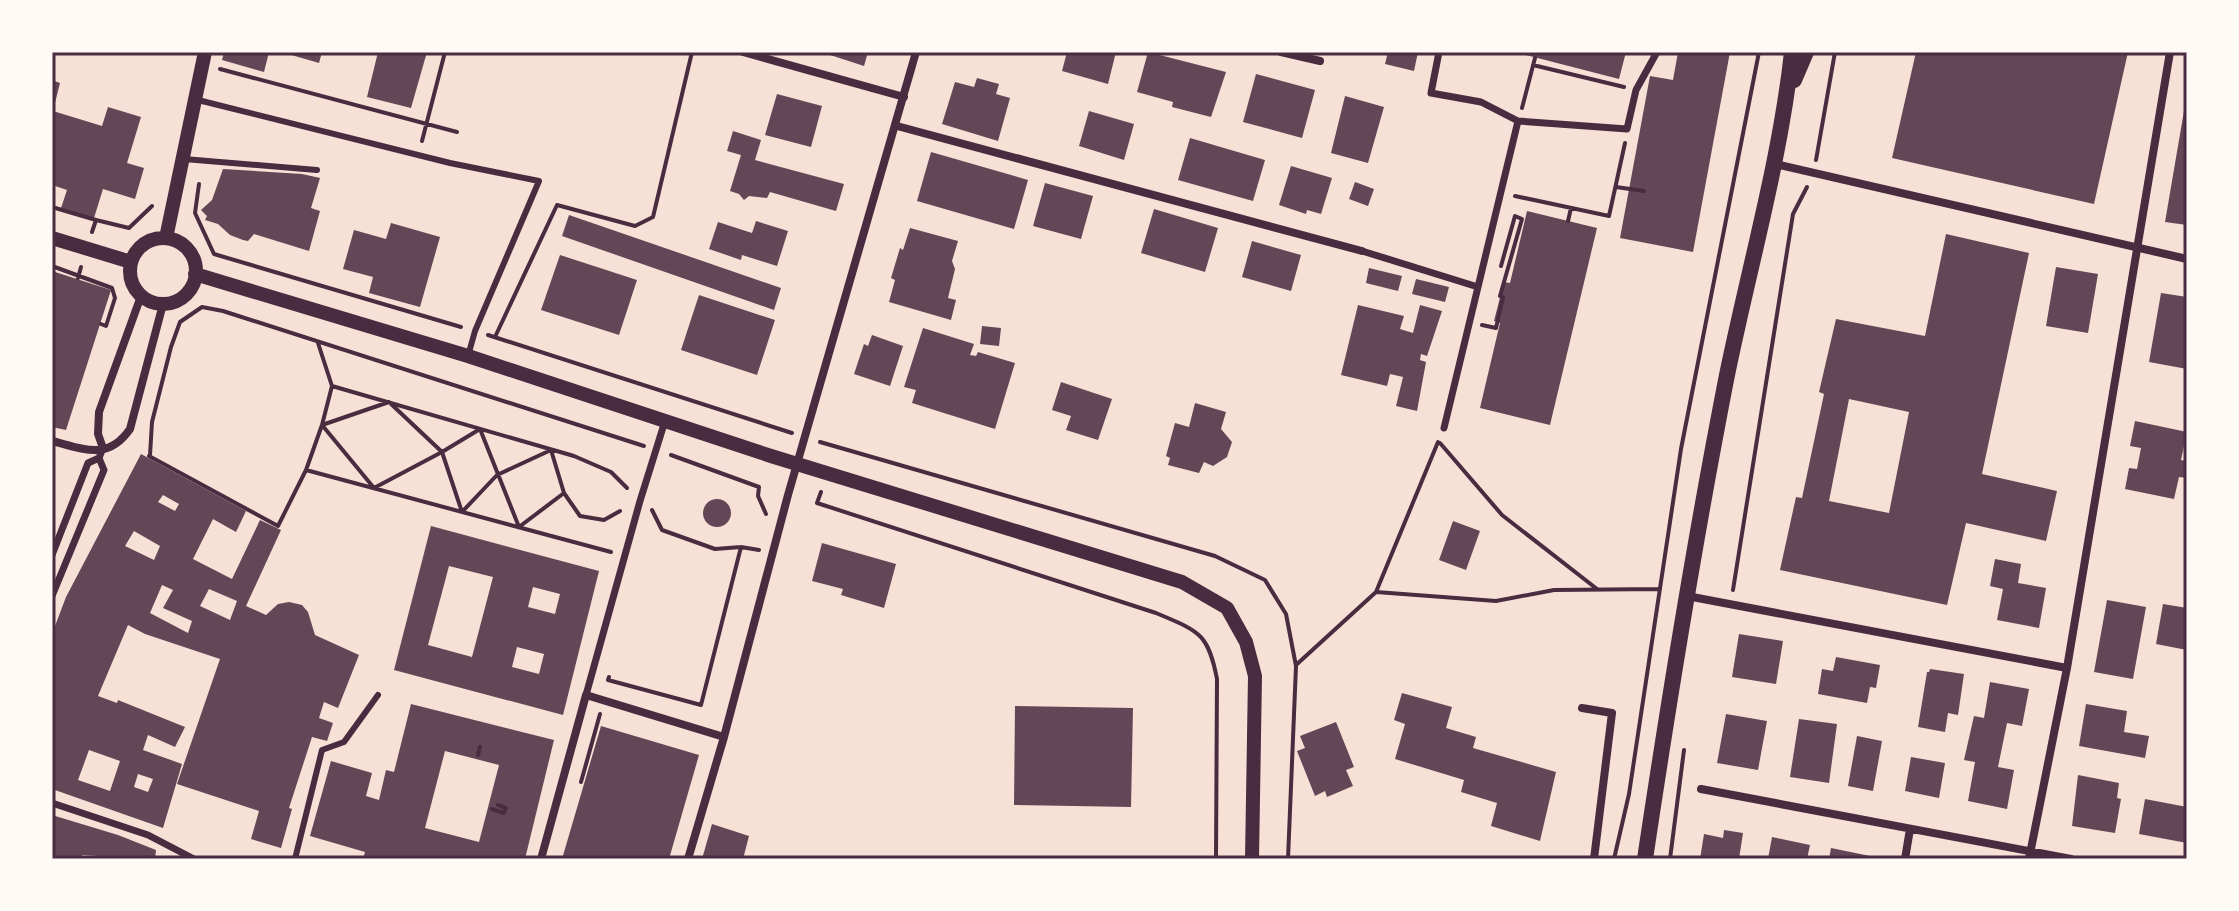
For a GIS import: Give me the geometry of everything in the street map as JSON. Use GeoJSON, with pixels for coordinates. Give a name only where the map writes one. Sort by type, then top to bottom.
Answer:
{"type":"FeatureCollection","features":[{"type":"Feature","properties":{"kind":"main road"},"geometry":{"type":"LineString","coordinates":[[1645,859],[1686,596],[1727,378],[1787,96],[1792,52]]}},
{"type":"Feature","properties":{"kind":"main road"},"geometry":{"type":"LineString","coordinates":[[1787,96],[1806,52]]}},
{"type":"Feature","properties":{"kind":"street"},"geometry":{"type":"LineString","coordinates":[[166,238],[205,52]]}},
{"type":"Feature","properties":{"kind":"street"},"geometry":{"type":"LineString","coordinates":[[743,52],[904,97]]}},
{"type":"Feature","properties":{"kind":"street"},"geometry":{"type":"LineString","coordinates":[[688,859],[916,52]]}},
{"type":"Feature","properties":{"kind":"street"},"geometry":{"type":"LineString","coordinates":[[1281,52],[1320,61]]}},
{"type":"Feature","properties":{"kind":"street"},"geometry":{"type":"LineString","coordinates":[[1439,52],[1431,93],[1481,102],[1518,121],[1627,129],[1636,90],[1657,52]]}},
{"type":"Feature","properties":{"kind":"street"},"geometry":{"type":"LineString","coordinates":[[2030,855],[2067,668],[2170,52]]}},
{"type":"Feature","properties":{"kind":"street"},"geometry":{"type":"LineString","coordinates":[[1444,428],[1518,121]]}},
{"type":"Feature","properties":{"kind":"street"},"geometry":{"type":"LineString","coordinates":[[897,126],[1362,251],[1478,287]]}},
{"type":"Feature","properties":{"kind":"street"},"geometry":{"type":"LineString","coordinates":[[1772,164],[2187,259]]}},
{"type":"Feature","properties":{"kind":"street"},"geometry":{"type":"LineString","coordinates":[[52,238],[131,262]]}},
{"type":"Feature","properties":{"kind":"street"},"geometry":{"type":"LineString","coordinates":[[166,238],[178,242],[189,252],[195,264],[195,274],[187,293],[175,302],[163,304],[150,302],[141,296],[130,277],[131,262],[143,244],[166,238]]}},
{"type":"Feature","properties":{"kind":"street"},"geometry":{"type":"LineString","coordinates":[[195,274],[468,356],[828,473],[1182,582],[1227,608],[1246,642],[1255,676],[1252,859]]}},
{"type":"Feature","properties":{"kind":"street"},"geometry":{"type":"LineString","coordinates":[[52,555],[88,463],[99,458],[103,448],[98,434],[99,412],[141,296]]}},
{"type":"Feature","properties":{"kind":"street"},"geometry":{"type":"LineString","coordinates":[[52,441],[86,450],[112,448],[120,443],[130,429],[163,304]]}},
{"type":"Feature","properties":{"kind":"street"},"geometry":{"type":"LineString","coordinates":[[541,859],[665,421]]}},
{"type":"Feature","properties":{"kind":"street"},"geometry":{"type":"LineString","coordinates":[[52,596],[104,470],[99,458]]}},
{"type":"Feature","properties":{"kind":"street"},"geometry":{"type":"LineString","coordinates":[[1686,596],[2067,668]]}},
{"type":"Feature","properties":{"kind":"street"},"geometry":{"type":"LineString","coordinates":[[586,695],[724,737]]}},
{"type":"Feature","properties":{"kind":"street"},"geometry":{"type":"LineString","coordinates":[[1582,708],[1612,713],[1594,859]]}},
{"type":"Feature","properties":{"kind":"street"},"geometry":{"type":"LineString","coordinates":[[1701,789],[2030,855],[2071,859]]}},
{"type":"Feature","properties":{"kind":"street"},"geometry":{"type":"LineString","coordinates":[[52,803],[148,835],[194,859]]}},
{"type":"Feature","properties":{"kind":"street"},"geometry":{"type":"LineString","coordinates":[[1905,859],[1910,829]]}},
{"type":"Feature","properties":{"kind":"lane"},"geometry":{"type":"LineString","coordinates":[[193,99],[418,155],[539,181],[475,331],[468,356]]}},
{"type":"Feature","properties":{"kind":"lane"},"geometry":{"type":"LineString","coordinates":[[184,159],[317,170]]}},
{"type":"Feature","properties":{"kind":"lane"},"geometry":{"type":"LineString","coordinates":[[295,859],[299,832],[322,750],[344,742],[378,695]]}},
{"type":"Feature","properties":{"kind":"path"},"geometry":{"type":"LineString","coordinates":[[418,155],[445,52]]}},
{"type":"Feature","properties":{"kind":"path"},"geometry":{"type":"LineString","coordinates":[[692,52],[653,217],[635,226],[557,205],[495,337],[787,431]]}},
{"type":"Feature","properties":{"kind":"path"},"geometry":{"type":"LineString","coordinates":[[1614,859],[1629,794],[1681,449],[1759,52]]}},
{"type":"Feature","properties":{"kind":"path"},"geometry":{"type":"LineString","coordinates":[[1730,604],[1793,214],[1814,173],[1835,52]]}},
{"type":"Feature","properties":{"kind":"path"},"geometry":{"type":"LineString","coordinates":[[1525,94],[1535,58]]}},
{"type":"Feature","properties":{"kind":"path"},"geometry":{"type":"LineString","coordinates":[[1533,65],[1636,90]]}},
{"type":"Feature","properties":{"kind":"path"},"geometry":{"type":"LineString","coordinates":[[218,69],[457,132]]}},
{"type":"Feature","properties":{"kind":"path"},"geometry":{"type":"LineString","coordinates":[[1499,193],[1609,216],[1627,129]]}},
{"type":"Feature","properties":{"kind":"path"},"geometry":{"type":"LineString","coordinates":[[1616,187],[1644,191]]}},
{"type":"Feature","properties":{"kind":"path"},"geometry":{"type":"LineString","coordinates":[[52,207],[129,228],[155,204]]}},
{"type":"Feature","properties":{"kind":"path"},"geometry":{"type":"LineString","coordinates":[[1568,221],[1571,208]]}},
{"type":"Feature","properties":{"kind":"path"},"geometry":{"type":"LineString","coordinates":[[195,213],[214,254],[455,325]]}},
{"type":"Feature","properties":{"kind":"path"},"geometry":{"type":"LineString","coordinates":[[1478,287],[1496,286],[1515,216],[1522,219],[1500,296],[1505,297],[1496,328]]}},
{"type":"Feature","properties":{"kind":"path"},"geometry":{"type":"LineString","coordinates":[[78,276],[96,220]]}},
{"type":"Feature","properties":{"kind":"path"},"geometry":{"type":"LineString","coordinates":[[52,266],[112,288],[115,298],[103,325]]}},
{"type":"Feature","properties":{"kind":"path"},"geometry":{"type":"LineString","coordinates":[[317,342],[332,386],[306,470],[278,526],[149,456],[152,422],[171,347],[180,322],[202,307],[317,342],[657,450],[759,487],[758,496],[769,519]]}},
{"type":"Feature","properties":{"kind":"path"},"geometry":{"type":"LineString","coordinates":[[332,386],[574,456],[611,472],[653,511],[662,530],[715,549],[741,547],[760,550],[763,540]]}},
{"type":"Feature","properties":{"kind":"path"},"geometry":{"type":"LineString","coordinates":[[322,425],[389,402]]}},
{"type":"Feature","properties":{"kind":"path"},"geometry":{"type":"LineString","coordinates":[[389,402],[442,452],[462,512]]}},
{"type":"Feature","properties":{"kind":"path"},"geometry":{"type":"LineString","coordinates":[[322,425],[374,488]]}},
{"type":"Feature","properties":{"kind":"path"},"geometry":{"type":"LineString","coordinates":[[374,488],[480,429]]}},
{"type":"Feature","properties":{"kind":"path"},"geometry":{"type":"LineString","coordinates":[[480,429],[519,527]]}},
{"type":"Feature","properties":{"kind":"path"},"geometry":{"type":"LineString","coordinates":[[1296,666],[1376,592],[1439,442],[1502,515],[1599,590]]}},
{"type":"Feature","properties":{"kind":"path"},"geometry":{"type":"LineString","coordinates":[[462,512],[497,475],[551,450]]}},
{"type":"Feature","properties":{"kind":"path"},"geometry":{"type":"LineString","coordinates":[[551,450],[564,493],[580,516],[604,520],[640,501]]}},
{"type":"Feature","properties":{"kind":"path"},"geometry":{"type":"LineString","coordinates":[[306,470],[625,556]]}},
{"type":"Feature","properties":{"kind":"path"},"geometry":{"type":"LineString","coordinates":[[828,473],[817,503],[1156,613],[1196,630],[1212,651],[1217,679],[1216,859]]}},
{"type":"Feature","properties":{"kind":"path"},"geometry":{"type":"LineString","coordinates":[[519,527],[564,493]]}},
{"type":"Feature","properties":{"kind":"path"},"geometry":{"type":"LineString","coordinates":[[649,526],[653,511]]}},
{"type":"Feature","properties":{"kind":"path"},"geometry":{"type":"LineString","coordinates":[[613,665],[608,680],[701,705],[741,547]]}},
{"type":"Feature","properties":{"kind":"path"},"geometry":{"type":"LineString","coordinates":[[1376,592],[1496,601],[1554,590],[1660,589]]}},
{"type":"Feature","properties":{"kind":"path"},"geometry":{"type":"LineString","coordinates":[[478,755],[480,747]]}},
{"type":"Feature","properties":{"kind":"path"},"geometry":{"type":"LineString","coordinates":[[1670,859],[1677,803]]}},
{"type":"Feature","properties":{"kind":"path"},"geometry":{"type":"LineString","coordinates":[[492,809],[504,813],[506,808],[498,805]]}},
{"type":"Feature","properties":{"kind":"building"},"geometry":{"type":"Polygon","coordinates":[[[224,52],[269,52],[264,72],[222,60],[224,52]]]}},
{"type":"Feature","properties":{"kind":"building"},"geometry":{"type":"Polygon","coordinates":[[[281,52],[322,52],[319,63],[281,52]]]}},
{"type":"Feature","properties":{"kind":"building"},"geometry":{"type":"Polygon","coordinates":[[[378,52],[427,52],[411,108],[367,97],[378,52]]]}},
{"type":"Feature","properties":{"kind":"building"},"geometry":{"type":"Polygon","coordinates":[[[821,52],[868,52],[864,66],[821,52]]]}},
{"type":"Feature","properties":{"kind":"building"},"geometry":{"type":"Polygon","coordinates":[[[1067,52],[1116,52],[1108,84],[1062,71],[1067,52]]]}},
{"type":"Feature","properties":{"kind":"building"},"geometry":{"type":"Polygon","coordinates":[[[1148,52],[1226,72],[1211,117],[1172,107],[1173,102],[1137,92],[1148,52]]]}},
{"type":"Feature","properties":{"kind":"building"},"geometry":{"type":"Polygon","coordinates":[[[1388,52],[1418,52],[1414,71],[1385,64],[1388,52]]]}},
{"type":"Feature","properties":{"kind":"building"},"geometry":{"type":"Polygon","coordinates":[[[1514,52],[1626,52],[1619,79],[1514,52]]]}},
{"type":"Feature","properties":{"kind":"building"},"geometry":{"type":"Polygon","coordinates":[[[1678,52],[1730,52],[1693,252],[1620,238],[1650,76],[1673,80],[1678,52]]]}},
{"type":"Feature","properties":{"kind":"building"},"geometry":{"type":"Polygon","coordinates":[[[1916,52],[2128,52],[2094,204],[1892,158],[1916,52]]]}},
{"type":"Feature","properties":{"kind":"building"},"geometry":{"type":"Polygon","coordinates":[[[1256,74],[1315,90],[1302,138],[1243,122],[1256,74]]]}},
{"type":"Feature","properties":{"kind":"building"},"geometry":{"type":"Polygon","coordinates":[[[977,78],[999,84],[996,94],[1010,98],[998,141],[942,124],[955,82],[974,87],[977,78]]]}},
{"type":"Feature","properties":{"kind":"building"},"geometry":{"type":"Polygon","coordinates":[[[52,80],[60,83],[53,111],[102,126],[108,107],[141,117],[127,163],[144,168],[135,199],[103,189],[94,218],[61,208],[67,190],[52,185],[52,80]]]}},
{"type":"Feature","properties":{"kind":"building"},"geometry":{"type":"Polygon","coordinates":[[[777,94],[822,106],[811,147],[765,135],[777,94]]]}},
{"type":"Feature","properties":{"kind":"building"},"geometry":{"type":"Polygon","coordinates":[[[1345,96],[1384,107],[1368,163],[1331,153],[1345,96]]]}},
{"type":"Feature","properties":{"kind":"building"},"geometry":{"type":"Polygon","coordinates":[[[2187,105],[2187,225],[2165,222],[2187,105]]]}},
{"type":"Feature","properties":{"kind":"building"},"geometry":{"type":"Polygon","coordinates":[[[1089,111],[1134,124],[1124,160],[1079,146],[1089,111]]]}},
{"type":"Feature","properties":{"kind":"building"},"geometry":{"type":"Polygon","coordinates":[[[733,131],[761,140],[755,160],[844,184],[836,211],[770,192],[767,198],[749,196],[744,200],[730,191],[741,155],[727,151],[733,131]]]}},
{"type":"Feature","properties":{"kind":"building"},"geometry":{"type":"Polygon","coordinates":[[[1190,138],[1265,160],[1253,201],[1178,180],[1190,138]]]}},
{"type":"Feature","properties":{"kind":"building"},"geometry":{"type":"Polygon","coordinates":[[[931,152],[1028,180],[1014,229],[917,201],[931,152]]]}},
{"type":"Feature","properties":{"kind":"building"},"geometry":{"type":"Polygon","coordinates":[[[1291,166],[1332,178],[1321,214],[1307,210],[1306,214],[1279,205],[1291,166]]]}},
{"type":"Feature","properties":{"kind":"building"},"geometry":{"type":"Polygon","coordinates":[[[223,169],[320,178],[311,208],[320,211],[309,251],[254,234],[248,241],[243,240],[230,235],[218,224],[205,220],[207,216],[201,210],[212,200],[223,169]]]}},
{"type":"Feature","properties":{"kind":"building"},"geometry":{"type":"Polygon","coordinates":[[[1355,182],[1374,189],[1368,206],[1349,199],[1355,182]]]}},
{"type":"Feature","properties":{"kind":"building"},"geometry":{"type":"Polygon","coordinates":[[[1045,183],[1093,196],[1081,239],[1033,226],[1045,183]]]}},
{"type":"Feature","properties":{"kind":"building"},"geometry":{"type":"Polygon","coordinates":[[[1154,209],[1218,228],[1205,272],[1141,253],[1154,209]]]}},
{"type":"Feature","properties":{"kind":"building"},"geometry":{"type":"Polygon","coordinates":[[[1527,211],[1597,228],[1550,425],[1480,408],[1500,323],[1494,321],[1504,282],[1510,283],[1527,211]]]}},
{"type":"Feature","properties":{"kind":"building"},"geometry":{"type":"Polygon","coordinates":[[[569,215],[781,288],[774,310],[562,236],[569,215]]]}},
{"type":"Feature","properties":{"kind":"building"},"geometry":{"type":"Polygon","coordinates":[[[756,221],[788,231],[777,266],[742,255],[741,260],[709,249],[718,222],[752,233],[756,221]]]}},
{"type":"Feature","properties":{"kind":"building"},"geometry":{"type":"Polygon","coordinates":[[[391,223],[440,237],[420,307],[369,293],[373,277],[343,269],[354,230],[386,239],[391,223]]]}},
{"type":"Feature","properties":{"kind":"building"},"geometry":{"type":"Polygon","coordinates":[[[910,228],[958,241],[952,261],[955,269],[948,298],[956,300],[951,320],[889,302],[895,280],[891,278],[910,228]]]}},
{"type":"Feature","properties":{"kind":"building"},"geometry":{"type":"Polygon","coordinates":[[[1946,234],[2029,253],[1982,474],[2057,491],[2046,541],[1966,523],[1947,605],[1780,570],[1796,497],[1802,498],[1824,394],[1819,392],[1836,319],[1925,336],[1946,234]],[[1849,399],[1829,501],[1889,513],[1909,412],[1849,399]]]}},
{"type":"Feature","properties":{"kind":"building"},"geometry":{"type":"Polygon","coordinates":[[[1252,241],[1301,255],[1291,291],[1242,277],[1252,241]]]}},
{"type":"Feature","properties":{"kind":"building"},"geometry":{"type":"Polygon","coordinates":[[[560,255],[637,280],[619,335],[541,310],[560,255]]]}},
{"type":"Feature","properties":{"kind":"building"},"geometry":{"type":"Polygon","coordinates":[[[2056,267],[2098,274],[2088,333],[2046,326],[2056,267]]]}},
{"type":"Feature","properties":{"kind":"building"},"geometry":{"type":"Polygon","coordinates":[[[1369,268],[1402,276],[1398,291],[1366,283],[1369,268]]]}},
{"type":"Feature","properties":{"kind":"building"},"geometry":{"type":"Polygon","coordinates":[[[52,271],[111,290],[66,430],[52,427],[52,271]]]}},
{"type":"Feature","properties":{"kind":"building"},"geometry":{"type":"Polygon","coordinates":[[[1416,279],[1449,287],[1445,302],[1412,294],[1416,279]]]}},
{"type":"Feature","properties":{"kind":"building"},"geometry":{"type":"Polygon","coordinates":[[[2161,293],[2187,297],[2187,369],[2149,362],[2161,293]]]}},
{"type":"Feature","properties":{"kind":"building"},"geometry":{"type":"Polygon","coordinates":[[[699,295],[775,320],[757,375],[681,350],[699,295]]]}},
{"type":"Feature","properties":{"kind":"building"},"geometry":{"type":"Polygon","coordinates":[[[1358,305],[1404,316],[1400,329],[1413,333],[1420,305],[1442,311],[1427,356],[1421,354],[1420,360],[1426,362],[1417,411],[1396,406],[1403,377],[1390,374],[1387,386],[1341,375],[1358,305]]]}},
{"type":"Feature","properties":{"kind":"building"},"geometry":{"type":"Polygon","coordinates":[[[982,326],[1001,328],[999,346],[980,344],[982,326]]]}},
{"type":"Feature","properties":{"kind":"building"},"geometry":{"type":"Polygon","coordinates":[[[923,328],[974,344],[970,355],[976,356],[978,352],[1015,363],[995,429],[912,403],[916,390],[904,387],[923,328]]]}},
{"type":"Feature","properties":{"kind":"building"},"geometry":{"type":"Polygon","coordinates":[[[872,335],[903,346],[890,386],[854,374],[864,344],[868,346],[872,335]]]}},
{"type":"Feature","properties":{"kind":"building"},"geometry":{"type":"Polygon","coordinates":[[[1061,382],[1112,399],[1098,440],[1066,430],[1071,416],[1052,410],[1061,382]]]}},
{"type":"Feature","properties":{"kind":"building"},"geometry":{"type":"Polygon","coordinates":[[[1195,403],[1226,412],[1221,429],[1232,442],[1227,457],[1213,466],[1204,462],[1199,473],[1168,465],[1170,458],[1166,456],[1175,423],[1189,427],[1195,403]]]}},
{"type":"Feature","properties":{"kind":"building"},"geometry":{"type":"Polygon","coordinates":[[[2135,421],[2187,432],[2181,460],[2187,461],[2187,478],[2179,477],[2174,499],[2125,489],[2129,468],[2137,469],[2141,448],[2130,446],[2135,421]]]}},
{"type":"Feature","properties":{"kind":"building"},"geometry":{"type":"Polygon","coordinates":[[[141,454],[246,511],[236,532],[213,519],[193,559],[232,579],[260,520],[281,530],[246,606],[266,615],[278,604],[289,602],[302,605],[308,612],[315,635],[359,655],[338,708],[324,702],[319,718],[333,723],[327,741],[312,737],[289,808],[292,809],[281,848],[251,839],[259,811],[177,784],[220,659],[145,634],[128,625],[98,696],[117,703],[118,700],[185,727],[175,747],[148,735],[143,750],[182,764],[163,828],[52,789],[52,634],[66,597],[141,454]],[[163,495],[158,502],[175,511],[179,504],[163,495]],[[134,531],[125,546],[154,560],[160,546],[134,531]],[[162,585],[150,613],[188,633],[192,621],[163,608],[173,590],[162,585]],[[209,589],[200,606],[230,620],[237,601],[209,589]],[[89,750],[78,780],[110,791],[120,761],[89,750]],[[138,774],[134,787],[148,792],[153,779],[138,774]]]}},
{"type":"Feature","properties":{"kind":"building"},"geometry":{"type":"Polygon","coordinates":[[[717,499],[727,503],[731,513],[727,523],[717,527],[707,523],[703,513],[707,503],[717,499]]]}},
{"type":"Feature","properties":{"kind":"building"},"geometry":{"type":"Polygon","coordinates":[[[1453,521],[1480,531],[1466,570],[1439,560],[1453,521]]]}},
{"type":"Feature","properties":{"kind":"building"},"geometry":{"type":"Polygon","coordinates":[[[431,526],[599,571],[563,715],[394,670],[431,526]],[[449,566],[428,645],[472,657],[493,577],[449,566]],[[533,587],[528,607],[555,614],[560,594],[533,587]],[[517,647],[512,667],[539,674],[544,654],[517,647]]]}},
{"type":"Feature","properties":{"kind":"building"},"geometry":{"type":"Polygon","coordinates":[[[822,543],[896,564],[884,608],[841,595],[843,589],[812,581],[822,543]]]}},
{"type":"Feature","properties":{"kind":"building"},"geometry":{"type":"Polygon","coordinates":[[[1995,559],[2021,564],[2018,583],[2046,588],[2039,628],[1997,620],[2003,589],[1990,586],[1995,559]]]}},
{"type":"Feature","properties":{"kind":"building"},"geometry":{"type":"Polygon","coordinates":[[[2107,600],[2146,607],[2133,679],[2094,672],[2107,600]]]}},
{"type":"Feature","properties":{"kind":"building"},"geometry":{"type":"Polygon","coordinates":[[[2163,604],[2187,608],[2187,650],[2156,644],[2163,604]]]}},
{"type":"Feature","properties":{"kind":"building"},"geometry":{"type":"Polygon","coordinates":[[[1739,634],[1783,641],[1776,684],[1732,677],[1739,634]]]}},
{"type":"Feature","properties":{"kind":"building"},"geometry":{"type":"Polygon","coordinates":[[[1836,657],[1880,665],[1876,688],[1870,687],[1867,703],[1818,694],[1822,669],[1833,671],[1836,657]]]}},
{"type":"Feature","properties":{"kind":"building"},"geometry":{"type":"Polygon","coordinates":[[[1930,669],[1964,674],[1958,715],[1948,713],[1945,732],[1918,727],[1930,669]]]}},
{"type":"Feature","properties":{"kind":"building"},"geometry":{"type":"Polygon","coordinates":[[[1990,682],[2029,689],[2022,726],[2007,723],[1998,767],[2014,770],[2007,809],[1968,801],[1975,762],[1964,760],[1974,716],[1984,718],[1990,682]]]}},
{"type":"Feature","properties":{"kind":"building"},"geometry":{"type":"Polygon","coordinates":[[[1402,693],[1452,707],[1446,728],[1476,737],[1473,748],[1556,772],[1540,841],[1491,826],[1497,803],[1461,792],[1464,780],[1395,759],[1405,724],[1394,720],[1402,693]]]}},
{"type":"Feature","properties":{"kind":"building"},"geometry":{"type":"Polygon","coordinates":[[[411,704],[554,740],[525,859],[363,859],[365,852],[310,836],[331,761],[372,773],[366,796],[379,800],[386,770],[394,772],[411,704]],[[445,751],[425,828],[479,842],[499,765],[445,751]]]}},
{"type":"Feature","properties":{"kind":"building"},"geometry":{"type":"Polygon","coordinates":[[[2086,704],[2127,711],[2124,732],[2149,736],[2145,758],[2079,746],[2086,704]]]}},
{"type":"Feature","properties":{"kind":"building"},"geometry":{"type":"Polygon","coordinates":[[[1015,706],[1133,708],[1131,807],[1014,805],[1015,706]]]}},
{"type":"Feature","properties":{"kind":"building"},"geometry":{"type":"Polygon","coordinates":[[[1726,714],[1767,721],[1758,770],[1717,763],[1726,714]]]}},
{"type":"Feature","properties":{"kind":"building"},"geometry":{"type":"Polygon","coordinates":[[[1799,719],[1837,724],[1829,783],[1790,777],[1799,719]]]}},
{"type":"Feature","properties":{"kind":"building"},"geometry":{"type":"Polygon","coordinates":[[[1336,722],[1354,767],[1346,770],[1353,786],[1327,797],[1325,791],[1315,796],[1297,751],[1305,748],[1300,736],[1336,722]]]}},
{"type":"Feature","properties":{"kind":"building"},"geometry":{"type":"Polygon","coordinates":[[[601,726],[699,755],[669,859],[562,859],[601,726]]]}},
{"type":"Feature","properties":{"kind":"building"},"geometry":{"type":"Polygon","coordinates":[[[1857,736],[1882,741],[1873,791],[1848,786],[1857,736]]]}},
{"type":"Feature","properties":{"kind":"building"},"geometry":{"type":"Polygon","coordinates":[[[1911,757],[1945,763],[1939,798],[1905,791],[1911,757]]]}},
{"type":"Feature","properties":{"kind":"building"},"geometry":{"type":"Polygon","coordinates":[[[2078,775],[2119,783],[2117,798],[2121,799],[2115,833],[2072,826],[2078,775]]]}},
{"type":"Feature","properties":{"kind":"building"},"geometry":{"type":"Polygon","coordinates":[[[2145,799],[2187,807],[2187,843],[2139,834],[2145,799]]]}},
{"type":"Feature","properties":{"kind":"building"},"geometry":{"type":"Polygon","coordinates":[[[52,815],[156,850],[155,859],[99,859],[99,856],[82,855],[83,859],[52,859],[52,815]]]}},
{"type":"Feature","properties":{"kind":"building"},"geometry":{"type":"Polygon","coordinates":[[[712,824],[749,836],[743,859],[702,859],[712,824]]]}},
{"type":"Feature","properties":{"kind":"building"},"geometry":{"type":"Polygon","coordinates":[[[1724,830],[1743,833],[1739,859],[1700,859],[1704,834],[1723,838],[1724,830]]]}},
{"type":"Feature","properties":{"kind":"building"},"geometry":{"type":"Polygon","coordinates":[[[1772,837],[1810,845],[1807,859],[1768,859],[1772,837]]]}},
{"type":"Feature","properties":{"kind":"building"},"geometry":{"type":"Polygon","coordinates":[[[1831,848],[1870,856],[1870,859],[1829,859],[1831,848]]]}}]}
